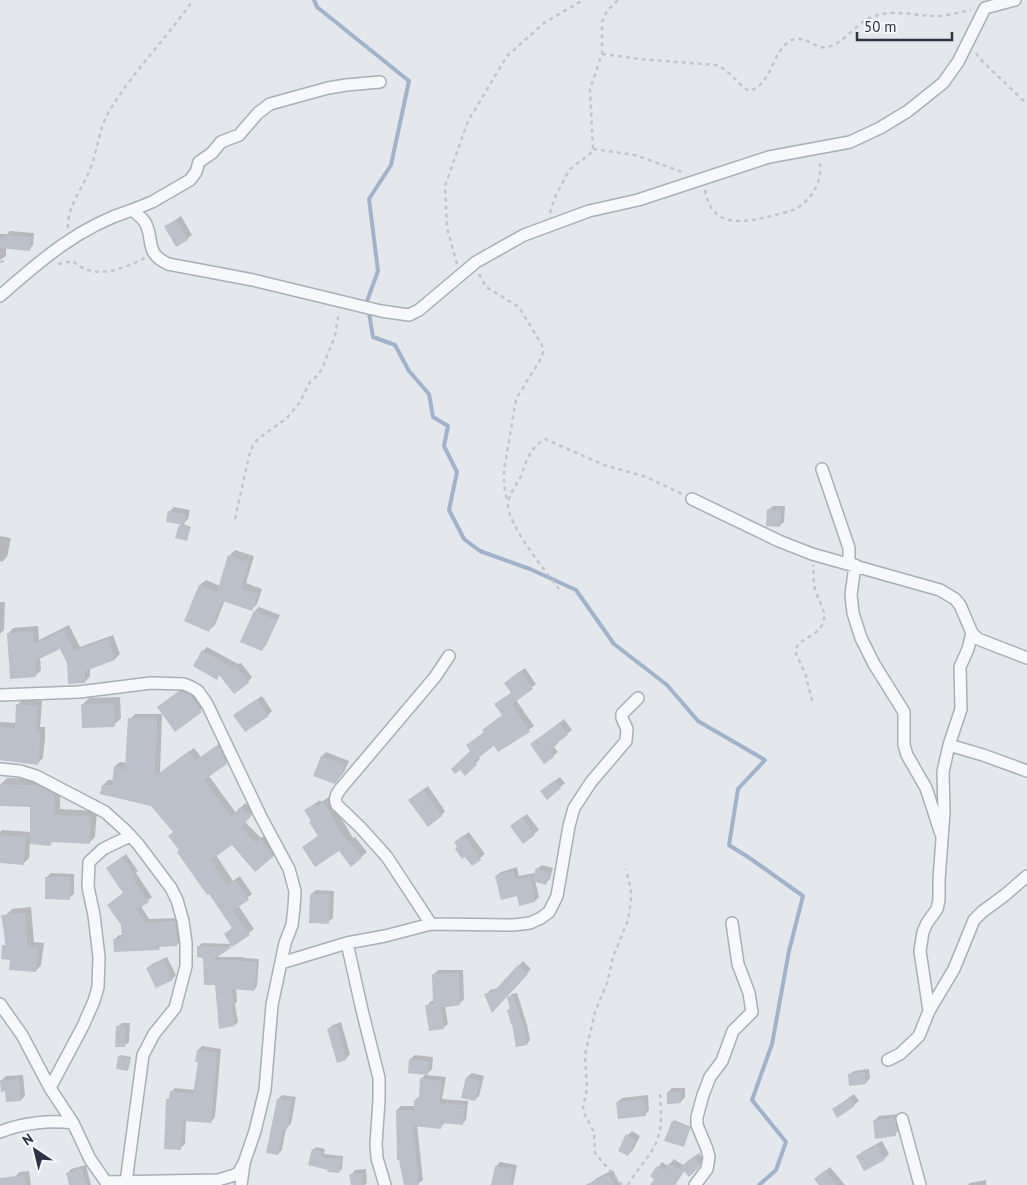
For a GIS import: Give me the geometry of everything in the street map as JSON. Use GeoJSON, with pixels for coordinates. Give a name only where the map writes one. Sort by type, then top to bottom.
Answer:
{"type":"FeatureCollection","features":[{"type":"Feature","properties":{"kind":"street"},"geometry":{"type":"LineString","coordinates":[[132,210],[146,225],[156,258],[168,264],[253,280],[382,311],[409,315],[419,310],[476,262],[524,235],[606,206],[638,200],[769,157],[850,142],[880,128],[908,111],[943,83],[958,62],[985,8],[1015,0]]}},
{"type":"Feature","properties":{"kind":"street"},"geometry":{"type":"LineString","coordinates":[[0,296],[29,269],[95,224],[152,202],[190,180],[202,159],[212,153],[221,142],[239,135],[258,113],[270,104],[328,88],[380,82]]}},
{"type":"Feature","properties":{"kind":"street"},"geometry":{"type":"LineString","coordinates":[[822,469],[849,548],[852,564],[851,594],[853,613],[874,664],[904,712],[904,745],[906,755],[926,788],[942,838]]}},
{"type":"Feature","properties":{"kind":"street"},"geometry":{"type":"LineString","coordinates":[[692,500],[779,541],[812,554],[922,584],[948,594],[960,605],[972,633],[978,639],[1027,658]]}},
{"type":"Feature","properties":{"kind":"street"},"geometry":{"type":"LineString","coordinates":[[929,1011],[920,951],[923,932],[937,908],[939,900],[943,772],[949,745],[961,709],[960,667],[972,633]]}},
{"type":"Feature","properties":{"kind":"street"},"geometry":{"type":"LineString","coordinates":[[432,924],[387,857],[337,805],[336,800],[342,786],[435,677],[449,656]]}},
{"type":"Feature","properties":{"kind":"street"},"geometry":{"type":"LineString","coordinates":[[0,695],[79,692],[151,683],[184,684],[198,691],[219,727],[261,817],[289,869],[295,891],[292,925],[285,943],[272,1005],[265,1090],[255,1131],[244,1163],[241,1185]]}},
{"type":"Feature","properties":{"kind":"street"},"geometry":{"type":"LineString","coordinates":[[282,963],[347,943],[432,924],[514,925],[530,923],[542,918],[550,912],[557,896],[574,808],[591,782],[626,741],[627,729],[622,714],[638,698]]}},
{"type":"Feature","properties":{"kind":"street"},"geometry":{"type":"LineString","coordinates":[[949,745],[983,754],[1027,771]]}},
{"type":"Feature","properties":{"kind":"street"},"geometry":{"type":"LineString","coordinates":[[0,769],[20,771],[53,783],[105,812],[130,836],[177,900],[183,921],[186,966],[175,1008],[154,1034],[143,1055],[126,1182]]}},
{"type":"Feature","properties":{"kind":"street"},"geometry":{"type":"LineString","coordinates":[[50,1088],[89,1013],[98,987],[99,956],[94,915],[88,887],[88,862],[103,849],[130,836]]}},
{"type":"Feature","properties":{"kind":"street"},"geometry":{"type":"LineString","coordinates":[[888,1060],[900,1054],[919,1036],[929,1011],[954,969],[974,920],[1027,876]]}},
{"type":"Feature","properties":{"kind":"street"},"geometry":{"type":"LineString","coordinates":[[695,1185],[707,1169],[709,1157],[697,1125],[701,1102],[710,1077],[722,1061],[733,1031],[752,1012],[749,993],[738,964],[732,923]]}},
{"type":"Feature","properties":{"kind":"street"},"geometry":{"type":"LineString","coordinates":[[347,943],[379,1078],[380,1100],[376,1144],[377,1158],[384,1185]]}},
{"type":"Feature","properties":{"kind":"street"},"geometry":{"type":"LineString","coordinates":[[0,1004],[22,1035],[50,1088],[73,1123],[90,1159],[107,1184],[218,1180],[235,1175],[244,1163]]}},
{"type":"Feature","properties":{"kind":"street"},"geometry":{"type":"LineString","coordinates":[[902,1119],[920,1185]]}},
{"type":"Feature","properties":{"kind":"street"},"geometry":{"type":"LineString","coordinates":[[0,1132],[16,1127],[55,1121],[73,1123]]}},
{"type":"Feature","properties":{"kind":"path"},"geometry":{"type":"LineString","coordinates":[[69,240],[69,211],[90,169],[101,127],[110,110],[138,69],[193,0]]}},
{"type":"Feature","properties":{"kind":"path"},"geometry":{"type":"LineString","coordinates":[[460,275],[447,228],[445,186],[468,121],[507,56],[544,22],[583,0]]}},
{"type":"Feature","properties":{"kind":"path"},"geometry":{"type":"LineString","coordinates":[[550,214],[555,197],[570,170],[592,152],[593,149],[590,89],[602,54],[602,22],[607,11],[618,0]]}},
{"type":"Feature","properties":{"kind":"path"},"geometry":{"type":"LineString","coordinates":[[602,54],[716,64],[725,68],[740,86],[749,91],[755,90],[762,84],[785,46],[792,40],[800,39],[817,46],[826,47],[837,43],[870,17],[881,14],[908,12],[934,16],[985,8]]}},
{"type":"Feature","properties":{"kind":"path"},"geometry":{"type":"LineString","coordinates":[[968,42],[981,60],[1027,104]]}},
{"type":"Feature","properties":{"kind":"path"},"geometry":{"type":"LineString","coordinates":[[593,149],[635,155],[703,178],[710,208],[717,215],[738,222],[793,210],[807,201],[820,178],[822,167],[816,149]]}},
{"type":"Feature","properties":{"kind":"path"},"geometry":{"type":"LineString","coordinates":[[58,264],[73,261],[84,270],[94,272],[110,271],[127,267],[154,254]]}},
{"type":"Feature","properties":{"kind":"path"},"geometry":{"type":"LineString","coordinates":[[0,262],[8,260]]}},
{"type":"Feature","properties":{"kind":"path"},"geometry":{"type":"LineString","coordinates":[[476,262],[479,277],[486,287],[518,307],[542,345],[543,352],[540,360],[516,399],[504,471],[504,484],[512,521],[533,556],[559,589]]}},
{"type":"Feature","properties":{"kind":"path"},"geometry":{"type":"LineString","coordinates":[[235,519],[253,445],[259,438],[287,418],[300,402],[310,382],[319,374],[334,336],[342,301]]}},
{"type":"Feature","properties":{"kind":"path"},"geometry":{"type":"LineString","coordinates":[[508,505],[511,493],[517,485],[534,446],[546,438],[604,465],[646,477],[692,500]]}},
{"type":"Feature","properties":{"kind":"path"},"geometry":{"type":"LineString","coordinates":[[812,554],[815,589],[823,605],[824,615],[820,628],[799,643],[795,651],[806,676],[812,701]]}},
{"type":"Feature","properties":{"kind":"path"},"geometry":{"type":"LineString","coordinates":[[622,1185],[595,1153],[594,1132],[584,1113],[583,1106],[587,1089],[585,1055],[595,1012],[607,983],[613,957],[628,920],[631,896],[626,869]]}},
{"type":"Feature","properties":{"kind":"path"},"geometry":{"type":"LineString","coordinates":[[628,1185],[634,1173],[654,1147],[659,1136],[660,1090]]}},
{"type":"Feature","properties":{"kind":"building"},"geometry":{"type":"Polygon","coordinates":[[[177,220],[188,240],[176,247],[164,226],[177,220]]]}},
{"type":"Feature","properties":{"kind":"building"},"geometry":{"type":"Polygon","coordinates":[[[5,235],[31,237],[30,251],[0,248],[0,238],[4,238],[5,235]]]}},
{"type":"Feature","properties":{"kind":"building"},"geometry":{"type":"Polygon","coordinates":[[[767,509],[781,510],[780,527],[766,526],[767,509]]]}},
{"type":"Feature","properties":{"kind":"building"},"geometry":{"type":"Polygon","coordinates":[[[168,511],[186,514],[184,525],[166,522],[168,511]]]}},
{"type":"Feature","properties":{"kind":"building"},"geometry":{"type":"Polygon","coordinates":[[[179,525],[190,528],[187,541],[175,538],[179,525]]]}},
{"type":"Feature","properties":{"kind":"building"},"geometry":{"type":"Polygon","coordinates":[[[228,555],[249,562],[241,589],[258,594],[252,611],[223,601],[209,632],[184,621],[199,585],[217,592],[228,555]]]}},
{"type":"Feature","properties":{"kind":"building"},"geometry":{"type":"Polygon","coordinates":[[[254,611],[277,620],[262,651],[240,642],[254,611]]]}},
{"type":"Feature","properties":{"kind":"building"},"geometry":{"type":"Polygon","coordinates":[[[64,630],[74,651],[108,639],[115,660],[85,671],[85,683],[68,684],[67,663],[60,649],[35,661],[36,677],[10,679],[7,633],[33,631],[34,644],[64,630]]]}},
{"type":"Feature","properties":{"kind":"building"},"geometry":{"type":"Polygon","coordinates":[[[202,650],[233,668],[236,666],[249,683],[234,694],[219,675],[217,680],[193,666],[202,650]]]}},
{"type":"Feature","properties":{"kind":"building"},"geometry":{"type":"Polygon","coordinates":[[[520,671],[533,689],[512,704],[530,732],[498,752],[494,746],[474,761],[477,765],[465,776],[460,770],[455,774],[451,769],[470,751],[466,745],[484,732],[482,730],[502,715],[494,704],[511,693],[504,683],[520,671]]]}},
{"type":"Feature","properties":{"kind":"building"},"geometry":{"type":"Polygon","coordinates":[[[179,691],[190,695],[202,712],[175,732],[157,707],[179,691]]]}},
{"type":"Feature","properties":{"kind":"building"},"geometry":{"type":"Polygon","coordinates":[[[257,699],[269,716],[245,732],[233,715],[257,699]]]}},
{"type":"Feature","properties":{"kind":"building"},"geometry":{"type":"Polygon","coordinates":[[[114,703],[115,727],[82,728],[81,704],[114,703]]]}},
{"type":"Feature","properties":{"kind":"building"},"geometry":{"type":"Polygon","coordinates":[[[16,704],[37,706],[36,732],[40,732],[38,765],[0,760],[0,727],[15,728],[16,704]]]}},
{"type":"Feature","properties":{"kind":"building"},"geometry":{"type":"Polygon","coordinates":[[[128,718],[157,718],[155,776],[189,751],[195,761],[218,745],[227,764],[204,780],[231,817],[240,807],[251,816],[241,828],[255,842],[260,839],[274,856],[255,872],[232,845],[211,860],[227,885],[235,880],[249,900],[233,910],[250,935],[232,947],[224,934],[232,928],[177,852],[179,850],[168,836],[173,832],[151,806],[100,794],[102,785],[112,785],[114,766],[125,769],[128,718]]]}},
{"type":"Feature","properties":{"kind":"building"},"geometry":{"type":"Polygon","coordinates":[[[559,723],[568,735],[553,746],[555,748],[550,751],[554,757],[544,764],[530,744],[559,723]]]}},
{"type":"Feature","properties":{"kind":"building"},"geometry":{"type":"Polygon","coordinates":[[[321,756],[345,765],[335,784],[313,776],[321,756]]]}},
{"type":"Feature","properties":{"kind":"building"},"geometry":{"type":"Polygon","coordinates":[[[555,780],[561,788],[547,800],[540,791],[555,780]]]}},
{"type":"Feature","properties":{"kind":"building"},"geometry":{"type":"Polygon","coordinates":[[[0,784],[37,785],[54,794],[54,815],[91,816],[90,844],[51,842],[50,846],[30,844],[30,807],[0,806],[0,784]]]}},
{"type":"Feature","properties":{"kind":"building"},"geometry":{"type":"Polygon","coordinates":[[[423,790],[442,816],[428,827],[408,800],[423,790]]]}},
{"type":"Feature","properties":{"kind":"building"},"geometry":{"type":"Polygon","coordinates":[[[323,802],[347,842],[349,841],[362,858],[351,867],[339,851],[315,867],[302,847],[318,836],[304,810],[314,804],[316,806],[323,802]]]}},
{"type":"Feature","properties":{"kind":"building"},"geometry":{"type":"Polygon","coordinates":[[[522,817],[535,835],[523,844],[510,826],[522,817]]]}},
{"type":"Feature","properties":{"kind":"building"},"geometry":{"type":"Polygon","coordinates":[[[0,835],[26,837],[24,865],[0,863],[0,835]]]}},
{"type":"Feature","properties":{"kind":"building"},"geometry":{"type":"Polygon","coordinates":[[[464,835],[481,860],[472,866],[465,857],[462,859],[455,849],[457,847],[454,842],[464,835]]]}},
{"type":"Feature","properties":{"kind":"building"},"geometry":{"type":"Polygon","coordinates":[[[122,857],[135,876],[132,878],[149,902],[137,910],[145,923],[175,921],[177,946],[158,947],[160,950],[114,952],[113,939],[122,938],[121,925],[107,905],[123,893],[106,868],[122,857]]]}},
{"type":"Feature","properties":{"kind":"building"},"geometry":{"type":"Polygon","coordinates":[[[536,868],[550,873],[546,885],[532,881],[536,868]]]}},
{"type":"Feature","properties":{"kind":"building"},"geometry":{"type":"Polygon","coordinates":[[[513,871],[515,880],[530,876],[535,902],[519,906],[517,896],[501,900],[495,876],[513,871]]]}},
{"type":"Feature","properties":{"kind":"building"},"geometry":{"type":"Polygon","coordinates":[[[45,877],[70,877],[70,900],[45,899],[45,877]]]}},
{"type":"Feature","properties":{"kind":"building"},"geometry":{"type":"Polygon","coordinates":[[[310,894],[330,894],[329,924],[309,923],[310,894]]]}},
{"type":"Feature","properties":{"kind":"building"},"geometry":{"type":"Polygon","coordinates":[[[25,913],[28,947],[38,948],[36,972],[9,970],[10,960],[1,959],[2,945],[6,945],[1,915],[25,913]]]}},
{"type":"Feature","properties":{"kind":"building"},"geometry":{"type":"Polygon","coordinates":[[[197,946],[232,947],[213,960],[257,962],[254,991],[232,989],[234,1006],[231,1006],[235,1026],[219,1029],[215,985],[204,985],[203,958],[197,957],[197,946]]]}},
{"type":"Feature","properties":{"kind":"building"},"geometry":{"type":"Polygon","coordinates":[[[163,960],[173,980],[156,988],[146,968],[163,960]]]}},
{"type":"Feature","properties":{"kind":"building"},"geometry":{"type":"Polygon","coordinates":[[[518,965],[528,974],[492,1013],[484,994],[493,992],[518,965]]]}},
{"type":"Feature","properties":{"kind":"building"},"geometry":{"type":"Polygon","coordinates":[[[459,973],[460,1005],[441,1008],[444,1029],[429,1031],[425,1005],[433,1004],[432,974],[459,973]]]}},
{"type":"Feature","properties":{"kind":"building"},"geometry":{"type":"Polygon","coordinates":[[[513,995],[525,1029],[527,1045],[516,1047],[512,1024],[507,1010],[510,1009],[507,997],[513,995]]]}},
{"type":"Feature","properties":{"kind":"building"},"geometry":{"type":"Polygon","coordinates":[[[116,1026],[126,1027],[125,1047],[115,1047],[116,1026]]]}},
{"type":"Feature","properties":{"kind":"building"},"geometry":{"type":"Polygon","coordinates":[[[337,1026],[346,1060],[337,1063],[327,1029],[337,1026]]]}},
{"type":"Feature","properties":{"kind":"building"},"geometry":{"type":"Polygon","coordinates":[[[197,1050],[217,1053],[211,1123],[183,1121],[181,1150],[164,1149],[166,1099],[169,1099],[170,1091],[193,1094],[198,1062],[195,1062],[197,1050]]]}},
{"type":"Feature","properties":{"kind":"building"},"geometry":{"type":"Polygon","coordinates":[[[118,1056],[130,1058],[128,1071],[116,1069],[118,1056]]]}},
{"type":"Feature","properties":{"kind":"building"},"geometry":{"type":"Polygon","coordinates":[[[409,1059],[429,1061],[428,1075],[408,1073],[409,1059]]]}},
{"type":"Feature","properties":{"kind":"building"},"geometry":{"type":"Polygon","coordinates":[[[865,1072],[866,1084],[849,1086],[848,1074],[865,1072]]]}},
{"type":"Feature","properties":{"kind":"building"},"geometry":{"type":"Polygon","coordinates":[[[466,1077],[480,1080],[475,1101],[461,1098],[466,1077]]]}},
{"type":"Feature","properties":{"kind":"building"},"geometry":{"type":"Polygon","coordinates":[[[420,1078],[442,1081],[439,1103],[465,1105],[463,1125],[442,1123],[441,1129],[413,1126],[419,1185],[404,1185],[399,1160],[397,1160],[396,1110],[414,1110],[414,1100],[419,1100],[420,1078]]]}},
{"type":"Feature","properties":{"kind":"building"},"geometry":{"type":"Polygon","coordinates":[[[19,1079],[21,1101],[6,1102],[5,1091],[1,1092],[0,1080],[19,1079]]]}},
{"type":"Feature","properties":{"kind":"building"},"geometry":{"type":"Polygon","coordinates":[[[667,1092],[681,1092],[681,1103],[667,1104],[667,1092]]]}},
{"type":"Feature","properties":{"kind":"building"},"geometry":{"type":"Polygon","coordinates":[[[850,1098],[855,1106],[837,1118],[832,1109],[850,1098]]]}},
{"type":"Feature","properties":{"kind":"building"},"geometry":{"type":"Polygon","coordinates":[[[277,1099],[292,1101],[287,1130],[283,1129],[278,1155],[266,1153],[277,1099]]]}},
{"type":"Feature","properties":{"kind":"building"},"geometry":{"type":"Polygon","coordinates":[[[644,1099],[646,1116],[618,1119],[616,1102],[644,1099]]]}},
{"type":"Feature","properties":{"kind":"building"},"geometry":{"type":"Polygon","coordinates":[[[895,1118],[898,1132],[895,1132],[896,1136],[875,1139],[873,1120],[895,1118]]]}},
{"type":"Feature","properties":{"kind":"building"},"geometry":{"type":"Polygon","coordinates":[[[672,1121],[690,1128],[684,1147],[664,1141],[672,1121]]]}},
{"type":"Feature","properties":{"kind":"building"},"geometry":{"type":"Polygon","coordinates":[[[626,1134],[636,1141],[628,1156],[618,1151],[626,1134]]]}},
{"type":"Feature","properties":{"kind":"building"},"geometry":{"type":"Polygon","coordinates":[[[877,1145],[885,1160],[864,1171],[856,1156],[877,1145]]]}},
{"type":"Feature","properties":{"kind":"building"},"geometry":{"type":"Polygon","coordinates":[[[312,1149],[323,1152],[321,1157],[341,1159],[339,1173],[327,1172],[328,1170],[308,1165],[312,1149]]]}},
{"type":"Feature","properties":{"kind":"building"},"geometry":{"type":"Polygon","coordinates":[[[694,1156],[700,1166],[689,1177],[684,1171],[674,1185],[650,1185],[654,1179],[650,1176],[657,1166],[664,1170],[669,1163],[678,1169],[694,1156]]]}},
{"type":"Feature","properties":{"kind":"building"},"geometry":{"type":"Polygon","coordinates":[[[495,1166],[513,1169],[510,1185],[491,1185],[495,1166]]]}},
{"type":"Feature","properties":{"kind":"building"},"geometry":{"type":"Polygon","coordinates":[[[82,1169],[86,1185],[69,1185],[66,1173],[82,1169]]]}},
{"type":"Feature","properties":{"kind":"building"},"geometry":{"type":"Polygon","coordinates":[[[825,1170],[837,1185],[819,1185],[814,1179],[825,1170]]]}},
{"type":"Feature","properties":{"kind":"building"},"geometry":{"type":"Polygon","coordinates":[[[362,1173],[363,1185],[351,1185],[349,1174],[362,1173]]]}},
{"type":"Feature","properties":{"kind":"building"},"geometry":{"type":"Polygon","coordinates":[[[609,1174],[614,1185],[585,1185],[609,1174]]]}},
{"type":"Feature","properties":{"kind":"building"},"geometry":{"type":"Polygon","coordinates":[[[25,1175],[26,1185],[0,1185],[0,1178],[25,1175]]]}},
{"type":"Feature","properties":{"kind":"waterway"},"geometry":{"type":"LineString","coordinates":[[314,0],[317,7],[409,81],[391,165],[369,199],[378,271],[367,301],[373,337],[395,345],[409,371],[429,394],[433,417],[448,426],[444,446],[457,472],[449,510],[464,539],[480,551],[530,569],[576,590],[614,644],[667,685],[698,721],[765,760],[738,789],[729,845],[803,896],[789,951],[772,1044],[752,1100],[786,1142],[776,1170],[759,1185]]}}]}
